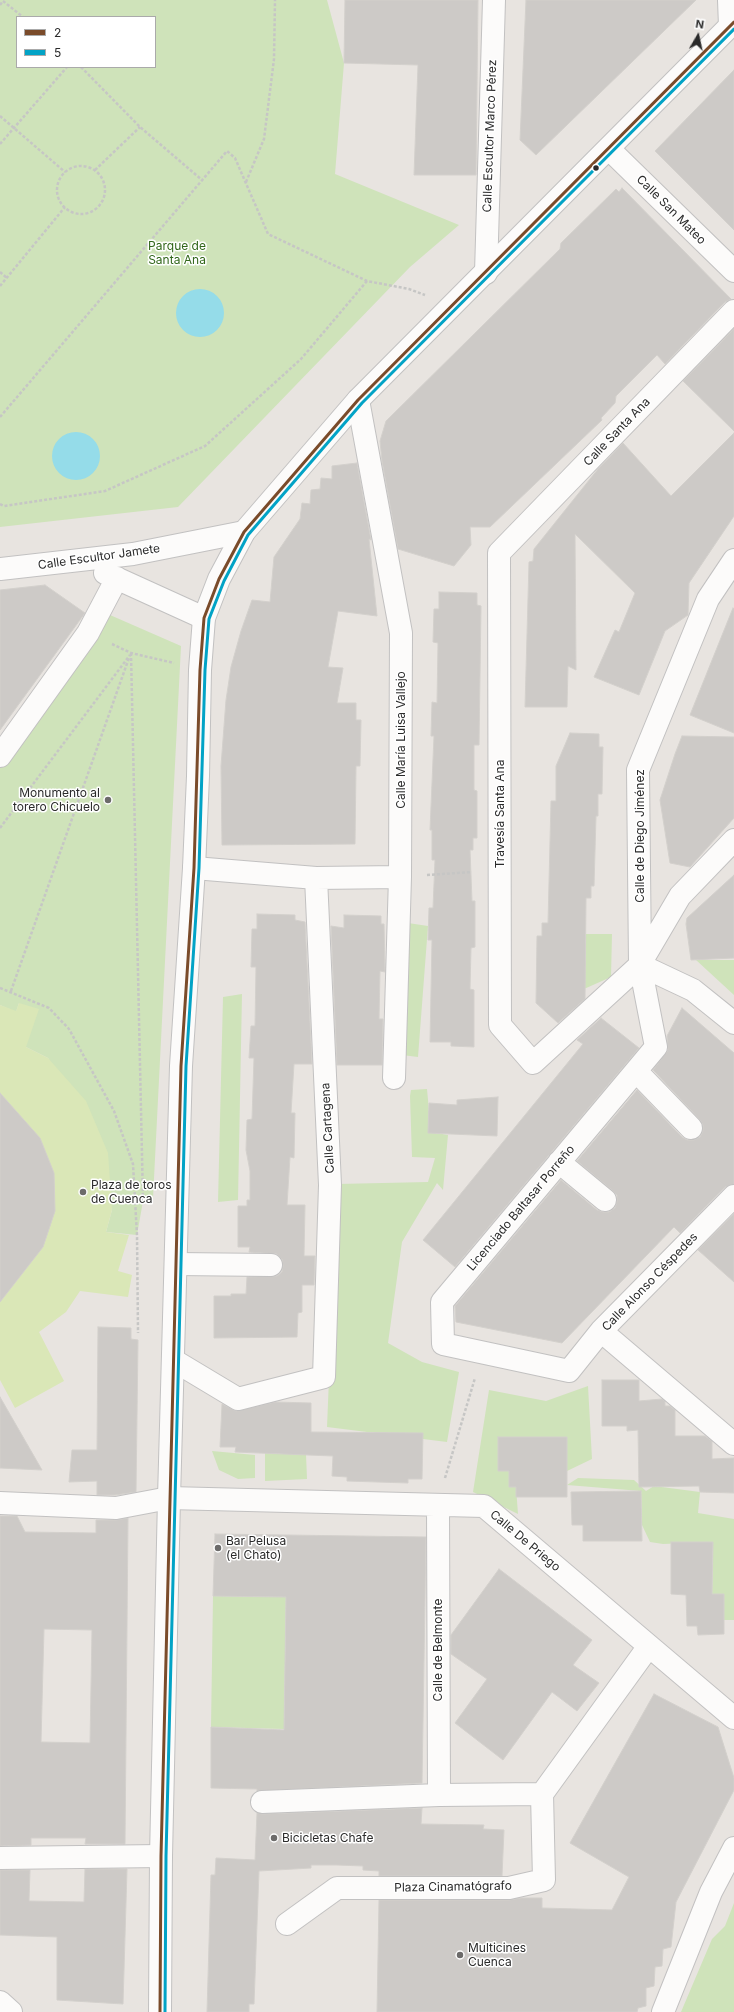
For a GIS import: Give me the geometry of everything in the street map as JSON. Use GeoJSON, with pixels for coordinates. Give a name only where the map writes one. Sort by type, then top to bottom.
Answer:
{"type":"FeatureCollection","features":[{"type":"Feature","properties":{"kind":"street","name":"Calle Escultor Marco Pérez"},"geometry":{"type":"LineString","coordinates":[[486,273],[494,0]]}},
{"type":"Feature","properties":{"kind":"street"},"geometry":{"type":"LineString","coordinates":[[156,2007],[181,1066],[194,868],[198,776],[200,670],[204,618],[219,579],[244,532],[358,400],[732,24],[729,0]]}},
{"type":"Feature","properties":{"kind":"street","name":"Calle San Mateo"},"geometry":{"type":"LineString","coordinates":[[609,149],[734,272]]}},
{"type":"Feature","properties":{"kind":"street","name":"Calle Santa Ana"},"geometry":{"type":"LineString","coordinates":[[499,553],[734,311]]}},
{"type":"Feature","properties":{"kind":"street","name":"Calle María Luisa Vallejo"},"geometry":{"type":"LineString","coordinates":[[358,400],[401,633],[400,877],[394,1078]]}},
{"type":"Feature","properties":{"kind":"street","name":"Calle Escultor Jamete"},"geometry":{"type":"LineString","coordinates":[[0,569],[133,554],[244,532]]}},
{"type":"Feature","properties":{"kind":"street","name":"Travesía Santa Ana"},"geometry":{"type":"LineString","coordinates":[[499,553],[500,1025],[533,1062],[640,965]]}},
{"type":"Feature","properties":{"kind":"street","name":"Calle de Diego Jiménez"},"geometry":{"type":"LineString","coordinates":[[640,965],[638,770],[708,599],[734,560]]}},
{"type":"Feature","properties":{"kind":"street"},"geometry":{"type":"LineString","coordinates":[[76,561],[204,618]]}},
{"type":"Feature","properties":{"kind":"street"},"geometry":{"type":"LineString","coordinates":[[0,756],[88,633],[117,578]]}},
{"type":"Feature","properties":{"kind":"street"},"geometry":{"type":"LineString","coordinates":[[734,840],[680,896],[640,965],[693,990],[734,1022]]}},
{"type":"Feature","properties":{"kind":"street"},"geometry":{"type":"LineString","coordinates":[[194,868],[316,878],[400,877]]}},
{"type":"Feature","properties":{"kind":"street","name":"Calle Cartagena"},"geometry":{"type":"LineString","coordinates":[[173,1360],[238,1399],[324,1377],[330,1185],[316,878]]}},
{"type":"Feature","properties":{"kind":"street","name":"Licenciado Baltasar Porreño"},"geometry":{"type":"LineString","coordinates":[[569,1371],[443,1344],[442,1302],[656,1047],[640,965]]}},
{"type":"Feature","properties":{"kind":"street"},"geometry":{"type":"LineString","coordinates":[[636,1071],[691,1128]]}},
{"type":"Feature","properties":{"kind":"street"},"geometry":{"type":"LineString","coordinates":[[559,1162],[605,1200]]}},
{"type":"Feature","properties":{"kind":"street","name":"Calle Alonso Céspedes"},"geometry":{"type":"LineString","coordinates":[[569,1371],[601,1331],[734,1196]]}},
{"type":"Feature","properties":{"kind":"street"},"geometry":{"type":"LineString","coordinates":[[176,1264],[270,1265]]}},
{"type":"Feature","properties":{"kind":"street"},"geometry":{"type":"LineString","coordinates":[[601,1331],[734,1444]]}},
{"type":"Feature","properties":{"kind":"street","name":"Calle De Priego"},"geometry":{"type":"LineString","coordinates":[[0,1503],[116,1508],[169,1498],[484,1506],[734,1718]]}},
{"type":"Feature","properties":{"kind":"street","name":"Calle de Belmonte"},"geometry":{"type":"LineString","coordinates":[[438,1505],[439,1795]]}},
{"type":"Feature","properties":{"kind":"street"},"geometry":{"type":"LineString","coordinates":[[262,1802],[439,1795],[542,1794],[650,1646]]}},
{"type":"Feature","properties":{"kind":"street","name":"Plaza Cinamatógrafo"},"geometry":{"type":"LineString","coordinates":[[287,1924],[337,1888],[509,1888],[544,1880],[542,1794]]}},
{"type":"Feature","properties":{"kind":"street"},"geometry":{"type":"LineString","coordinates":[[663,2012],[711,1892],[734,1848]]}},
{"type":"Feature","properties":{"kind":"street"},"geometry":{"type":"LineString","coordinates":[[0,1858],[161,1856]]}},
{"type":"Feature","properties":{"kind":"street"},"geometry":{"type":"LineString","coordinates":[[0,2002],[11,2012]]}},
{"type":"Feature","properties":{"kind":"path"},"geometry":{"type":"LineString","coordinates":[[0,5],[4,0],[22,16]]}},
{"type":"Feature","properties":{"kind":"path"},"geometry":{"type":"LineString","coordinates":[[246,183],[264,140],[274,59],[275,0]]}},
{"type":"Feature","properties":{"kind":"path"},"geometry":{"type":"LineString","coordinates":[[0,144],[66,68]]}},
{"type":"Feature","properties":{"kind":"path"},"geometry":{"type":"LineString","coordinates":[[82,68],[140,127],[202,180]]}},
{"type":"Feature","properties":{"kind":"path"},"geometry":{"type":"LineString","coordinates":[[0,116],[65,172]]}},
{"type":"Feature","properties":{"kind":"path"},"geometry":{"type":"LineString","coordinates":[[96,170],[140,127]]}},
{"type":"Feature","properties":{"kind":"path"},"geometry":{"type":"LineString","coordinates":[[0,417],[227,151],[235,158],[268,234],[367,281],[409,289],[454,305]]}},
{"type":"Feature","properties":{"kind":"path"},"geometry":{"type":"LineString","coordinates":[[78,166],[87,166],[96,170],[102,177],[105,185],[102,202],[97,208],[88,213],[77,213],[60,202],[57,192],[58,183],[65,172],[78,166]]}},
{"type":"Feature","properties":{"kind":"path"},"geometry":{"type":"LineString","coordinates":[[0,286],[66,207]]}},
{"type":"Feature","properties":{"kind":"path"},"geometry":{"type":"LineString","coordinates":[[0,272],[7,278]]}},
{"type":"Feature","properties":{"kind":"path"},"geometry":{"type":"LineString","coordinates":[[0,506],[104,491],[205,446],[301,359],[367,281]]}},
{"type":"Feature","properties":{"kind":"path"},"geometry":{"type":"LineString","coordinates":[[88,633],[131,653],[200,670]]}},
{"type":"Feature","properties":{"kind":"path"},"geometry":{"type":"LineString","coordinates":[[0,828],[131,653]]}},
{"type":"Feature","properties":{"kind":"path"},"geometry":{"type":"LineString","coordinates":[[11,991],[131,653]]}},
{"type":"Feature","properties":{"kind":"path"},"geometry":{"type":"LineString","coordinates":[[131,653],[143,1201]]}},
{"type":"Feature","properties":{"kind":"path"},"geometry":{"type":"LineString","coordinates":[[400,877],[500,869]]}},
{"type":"Feature","properties":{"kind":"path"},"geometry":{"type":"LineString","coordinates":[[0,988],[11,991],[49,1008],[69,1029],[114,1111],[133,1164],[137,1235],[138,1333]]}},
{"type":"Feature","properties":{"kind":"path"},"geometry":{"type":"LineString","coordinates":[[438,1505],[482,1352]]}},
{"type":"Feature","properties":{"kind":"green space","name":"Parque de Santa Ana"},"geometry":{"type":"Polygon","coordinates":[[[0,0],[327,0],[344,63],[335,174],[459,225],[410,267],[178,507],[0,527],[0,0]]]}},
{"type":"Feature","properties":{"kind":"green space"},"geometry":{"type":"Polygon","coordinates":[[[110,615],[181,646],[153,1198],[143,1201],[137,1235],[106,1232],[112,1210],[48,1058],[26,1047],[19,1003],[16,1012],[0,1005],[0,756],[88,633],[110,615]]]}},
{"type":"Feature","properties":{"kind":"green space"},"geometry":{"type":"Polygon","coordinates":[[[408,923],[428,926],[418,1057],[402,1055],[408,923]]]}},
{"type":"Feature","properties":{"kind":"green space"},"geometry":{"type":"Polygon","coordinates":[[[586,934],[612,934],[611,977],[584,989],[586,934]]]}},
{"type":"Feature","properties":{"kind":"green space"},"geometry":{"type":"Polygon","coordinates":[[[696,960],[734,960],[734,995],[696,960]]]}},
{"type":"Feature","properties":{"kind":"green space"},"geometry":{"type":"Polygon","coordinates":[[[242,994],[238,1200],[218,1202],[223,997],[242,994]]]}},
{"type":"Feature","properties":{"kind":"green space","name":"Plaza de toros de Cuenca"},"geometry":{"type":"Polygon","coordinates":[[[19,1003],[39,1009],[26,1047],[48,1058],[86,1101],[108,1153],[112,1210],[106,1232],[129,1235],[118,1271],[132,1275],[128,1297],[80,1291],[66,1312],[39,1332],[64,1381],[15,1408],[0,1380],[0,1005],[16,1011],[19,1003]]]}},
{"type":"Feature","properties":{"kind":"green space"},"geometry":{"type":"Polygon","coordinates":[[[427,1089],[431,1132],[448,1135],[443,1190],[437,1183],[402,1242],[388,1343],[422,1362],[459,1372],[447,1442],[327,1427],[337,1184],[428,1182],[435,1158],[412,1157],[410,1096],[411,1090],[427,1089]]]}},
{"type":"Feature","properties":{"kind":"green space"},"geometry":{"type":"Polygon","coordinates":[[[588,1386],[592,1459],[567,1471],[566,1437],[498,1437],[498,1471],[509,1471],[509,1487],[516,1487],[518,1514],[473,1492],[489,1390],[546,1401],[588,1386]]]}},
{"type":"Feature","properties":{"kind":"green space"},"geometry":{"type":"Polygon","coordinates":[[[212,1451],[255,1455],[255,1478],[238,1479],[219,1470],[212,1451]]]}},
{"type":"Feature","properties":{"kind":"green space"},"geometry":{"type":"Polygon","coordinates":[[[265,1453],[306,1454],[307,1479],[265,1481],[265,1453]]]}},
{"type":"Feature","properties":{"kind":"green space"},"geometry":{"type":"Polygon","coordinates":[[[578,1478],[634,1480],[646,1491],[654,1486],[700,1492],[698,1513],[734,1519],[734,1620],[724,1620],[712,1594],[713,1542],[663,1544],[650,1542],[642,1525],[641,1491],[567,1485],[578,1478]]]}},
{"type":"Feature","properties":{"kind":"green space"},"geometry":{"type":"Polygon","coordinates":[[[213,1596],[286,1597],[284,1729],[211,1727],[213,1596]]]}},
{"type":"Feature","properties":{"kind":"green space"},"geometry":{"type":"Polygon","coordinates":[[[734,1903],[734,2012],[681,2012],[712,1939],[725,1926],[734,1903]]]}},
{"type":"Feature","properties":{"kind":"water"},"geometry":{"type":"Polygon","coordinates":[[[195,289],[205,289],[217,296],[224,308],[224,318],[217,330],[205,337],[195,337],[187,333],[180,326],[176,318],[176,308],[180,300],[187,293],[195,289]]]}},
{"type":"Feature","properties":{"kind":"water"},"geometry":{"type":"Polygon","coordinates":[[[71,432],[81,432],[93,439],[100,451],[100,461],[93,473],[81,480],[71,480],[63,476],[56,469],[52,461],[52,451],[56,443],[63,436],[71,432]]]}},
{"type":"Feature","properties":{"kind":"building"},"geometry":{"type":"Polygon","coordinates":[[[345,0],[478,0],[476,175],[414,175],[418,65],[344,63],[345,0]]]}},
{"type":"Feature","properties":{"kind":"building"},"geometry":{"type":"Polygon","coordinates":[[[526,0],[696,0],[536,155],[520,140],[526,0]]]}},
{"type":"Feature","properties":{"kind":"building"},"geometry":{"type":"Polygon","coordinates":[[[734,70],[734,230],[655,151],[734,70]]]}},
{"type":"Feature","properties":{"kind":"building"},"geometry":{"type":"Polygon","coordinates":[[[622,188],[731,299],[725,302],[665,364],[657,355],[616,396],[615,403],[601,418],[602,420],[490,527],[470,527],[471,545],[454,566],[398,549],[382,461],[380,441],[386,421],[560,249],[561,243],[616,189],[619,192],[622,188]]]}},
{"type":"Feature","properties":{"kind":"building"},"geometry":{"type":"Polygon","coordinates":[[[734,329],[734,431],[683,381],[734,329]]]}},
{"type":"Feature","properties":{"kind":"building"},"geometry":{"type":"Polygon","coordinates":[[[734,433],[734,516],[689,583],[688,615],[665,631],[639,695],[594,677],[615,630],[619,632],[635,593],[575,534],[576,670],[568,666],[567,707],[525,707],[529,562],[533,561],[534,549],[598,469],[623,443],[671,496],[734,433]]]}},
{"type":"Feature","properties":{"kind":"building"},"geometry":{"type":"Polygon","coordinates":[[[357,463],[371,540],[369,539],[377,616],[338,611],[328,667],[343,668],[337,703],[356,703],[356,720],[361,720],[360,766],[356,766],[355,844],[222,845],[221,766],[226,700],[231,667],[241,631],[252,600],[270,602],[274,557],[300,519],[302,503],[310,504],[311,490],[320,489],[321,478],[332,479],[332,466],[357,463]]]}},
{"type":"Feature","properties":{"kind":"building"},"geometry":{"type":"Polygon","coordinates":[[[45,585],[85,613],[0,730],[0,590],[45,585]]]}},
{"type":"Feature","properties":{"kind":"building"},"geometry":{"type":"Polygon","coordinates":[[[439,592],[477,593],[477,605],[481,606],[479,745],[474,745],[474,790],[477,791],[477,838],[473,838],[473,850],[470,850],[472,901],[475,901],[475,947],[471,948],[470,989],[474,990],[474,1047],[451,1046],[451,1042],[430,1042],[432,940],[428,940],[429,908],[433,908],[435,860],[432,860],[432,830],[430,830],[434,736],[431,736],[432,702],[437,703],[438,643],[433,642],[434,609],[439,609],[439,592]]]}},
{"type":"Feature","properties":{"kind":"building"},"geometry":{"type":"Polygon","coordinates":[[[733,608],[734,609],[734,733],[690,715],[733,608]]]}},
{"type":"Feature","properties":{"kind":"building"},"geometry":{"type":"Polygon","coordinates":[[[570,733],[599,734],[599,747],[603,747],[602,794],[598,794],[598,816],[596,816],[594,886],[591,886],[591,898],[586,898],[585,999],[558,1023],[536,1003],[537,936],[542,936],[542,923],[548,923],[551,801],[556,801],[556,766],[570,733]]]}},
{"type":"Feature","properties":{"kind":"building"},"geometry":{"type":"Polygon","coordinates":[[[682,736],[734,737],[734,818],[690,867],[670,863],[660,800],[682,736]]]}},
{"type":"Feature","properties":{"kind":"building"},"geometry":{"type":"Polygon","coordinates":[[[734,875],[734,958],[691,960],[686,924],[687,918],[734,875]]]}},
{"type":"Feature","properties":{"kind":"building"},"geometry":{"type":"Polygon","coordinates":[[[257,914],[295,915],[295,920],[305,922],[312,1064],[294,1064],[291,1113],[295,1113],[294,1158],[290,1157],[287,1205],[305,1205],[304,1256],[315,1256],[314,1285],[302,1285],[302,1312],[298,1313],[297,1337],[214,1338],[214,1296],[246,1294],[247,1277],[277,1276],[282,1272],[283,1266],[282,1259],[277,1254],[249,1252],[250,1247],[238,1247],[238,1206],[247,1206],[247,1200],[250,1200],[250,1171],[246,1150],[247,1120],[252,1119],[254,1058],[249,1058],[251,1026],[255,1026],[256,967],[251,967],[252,929],[257,929],[257,914]]]}},
{"type":"Feature","properties":{"kind":"building"},"geometry":{"type":"Polygon","coordinates":[[[344,915],[381,916],[381,924],[384,924],[385,972],[380,971],[379,1019],[383,1019],[382,1065],[337,1065],[331,926],[344,928],[344,915]]]}},
{"type":"Feature","properties":{"kind":"building"},"geometry":{"type":"Polygon","coordinates":[[[682,1008],[734,1053],[734,1184],[725,1187],[680,1233],[674,1227],[562,1343],[456,1322],[455,1306],[561,1180],[597,1210],[609,1212],[615,1208],[617,1195],[577,1161],[637,1090],[682,1137],[687,1140],[694,1140],[700,1137],[703,1131],[703,1125],[700,1120],[653,1070],[668,1050],[667,1036],[682,1008]]]}},
{"type":"Feature","properties":{"kind":"building"},"geometry":{"type":"Polygon","coordinates":[[[601,1018],[639,1048],[455,1267],[423,1240],[583,1044],[577,1040],[601,1018]]]}},
{"type":"Feature","properties":{"kind":"building"},"geometry":{"type":"Polygon","coordinates":[[[0,1093],[40,1138],[54,1173],[55,1211],[43,1247],[0,1302],[0,1093]]]}},
{"type":"Feature","properties":{"kind":"building"},"geometry":{"type":"Polygon","coordinates":[[[498,1097],[497,1136],[428,1133],[429,1103],[457,1105],[457,1100],[498,1097]]]}},
{"type":"Feature","properties":{"kind":"building"},"geometry":{"type":"Polygon","coordinates":[[[734,1214],[734,1282],[698,1250],[734,1214]]]}},
{"type":"Feature","properties":{"kind":"building"},"geometry":{"type":"Polygon","coordinates":[[[98,1327],[131,1328],[131,1339],[138,1340],[136,1492],[115,1495],[97,1495],[97,1481],[69,1482],[72,1450],[97,1450],[98,1327]]]}},
{"type":"Feature","properties":{"kind":"building"},"geometry":{"type":"Polygon","coordinates":[[[602,1380],[639,1380],[639,1401],[662,1399],[665,1401],[665,1406],[670,1406],[675,1410],[675,1436],[705,1436],[712,1441],[712,1459],[734,1458],[734,1493],[700,1492],[699,1486],[639,1487],[638,1430],[627,1431],[627,1426],[602,1426],[602,1380]]]}},
{"type":"Feature","properties":{"kind":"building"},"geometry":{"type":"Polygon","coordinates":[[[0,1397],[42,1470],[0,1468],[0,1397]]]}},
{"type":"Feature","properties":{"kind":"building"},"geometry":{"type":"Polygon","coordinates":[[[275,1402],[311,1403],[311,1432],[423,1433],[422,1479],[408,1479],[408,1483],[347,1481],[347,1477],[332,1476],[333,1456],[235,1452],[236,1447],[220,1447],[222,1404],[236,1411],[275,1402]]]}},
{"type":"Feature","properties":{"kind":"building"},"geometry":{"type":"Polygon","coordinates":[[[498,1437],[567,1437],[567,1497],[516,1497],[516,1487],[509,1487],[509,1471],[498,1471],[498,1437]]]}},
{"type":"Feature","properties":{"kind":"building"},"geometry":{"type":"Polygon","coordinates":[[[641,1491],[642,1541],[583,1541],[583,1525],[572,1525],[571,1492],[641,1491]]]}},
{"type":"Feature","properties":{"kind":"building"},"geometry":{"type":"Polygon","coordinates":[[[0,1516],[17,1516],[25,1532],[96,1533],[96,1520],[116,1520],[128,1518],[125,1844],[85,1844],[86,1838],[31,1838],[31,1845],[0,1846],[0,1516]],[[44,1629],[41,1742],[90,1743],[92,1630],[44,1629]]]}},
{"type":"Feature","properties":{"kind":"building"},"geometry":{"type":"Polygon","coordinates":[[[215,1534],[426,1537],[422,1783],[257,1791],[257,1789],[211,1788],[211,1727],[284,1730],[286,1597],[213,1596],[215,1534]]]}},
{"type":"Feature","properties":{"kind":"building"},"geometry":{"type":"Polygon","coordinates":[[[671,1542],[713,1542],[712,1594],[724,1594],[724,1634],[698,1635],[697,1626],[687,1626],[686,1595],[671,1594],[671,1542]]]}},
{"type":"Feature","properties":{"kind":"building"},"geometry":{"type":"Polygon","coordinates":[[[499,1569],[592,1640],[573,1665],[599,1683],[577,1711],[552,1692],[503,1760],[455,1723],[487,1679],[451,1654],[451,1635],[499,1569]]]}},
{"type":"Feature","properties":{"kind":"building"},"geometry":{"type":"Polygon","coordinates":[[[654,1694],[718,1727],[734,1778],[734,1790],[676,1902],[671,1947],[663,1949],[662,1966],[655,1967],[654,1986],[646,1988],[646,2006],[638,2008],[637,2012],[377,2012],[379,1900],[509,1900],[521,1898],[542,1898],[542,1908],[612,1910],[629,1877],[570,1843],[654,1694]]]}},
{"type":"Feature","properties":{"kind":"building"},"geometry":{"type":"Polygon","coordinates":[[[422,1808],[421,1824],[484,1825],[483,1829],[504,1830],[502,1876],[379,1876],[379,1871],[363,1870],[363,1866],[337,1865],[311,1865],[311,1868],[259,1871],[254,2004],[249,2004],[249,2012],[207,2012],[211,1875],[215,1875],[216,1858],[255,1860],[257,1813],[422,1808]]]}},
{"type":"Feature","properties":{"kind":"building"},"geometry":{"type":"Polygon","coordinates":[[[85,1869],[127,1869],[123,2004],[57,2000],[57,1937],[0,1935],[0,1870],[30,1870],[29,1901],[84,1902],[85,1869]]]}},
{"type":"Feature","properties":{"kind":"transit line","name":"2"},"geometry":{"type":"LineString","coordinates":[[160,2012],[161,1856],[181,1066],[194,868],[200,670],[204,618],[219,579],[244,532],[358,400],[734,22]]}},
{"type":"Feature","properties":{"kind":"transit line","name":"5"},"geometry":{"type":"LineString","coordinates":[[165,2012],[166,1856],[186,1066],[199,868],[205,670],[209,619],[224,581],[248,535],[362,403],[734,29]]}},
{"type":"Feature","properties":{"kind":"place","name":"Monumento al torero Chicuelo"},"geometry":{"type":"Point","coordinates":[108,800]}},
{"type":"Feature","properties":{"kind":"place","name":"Plaza de toros de Cuenca"},"geometry":{"type":"Point","coordinates":[83,1192]}},
{"type":"Feature","properties":{"kind":"place","name":"Bar Pelusa (el Chato)"},"geometry":{"type":"Point","coordinates":[218,1548]}},
{"type":"Feature","properties":{"kind":"place","name":"Bicicletas Chafe"},"geometry":{"type":"Point","coordinates":[274,1838]}},
{"type":"Feature","properties":{"kind":"place","name":"Multicines Cuenca"},"geometry":{"type":"Point","coordinates":[460,1955]}}]}
